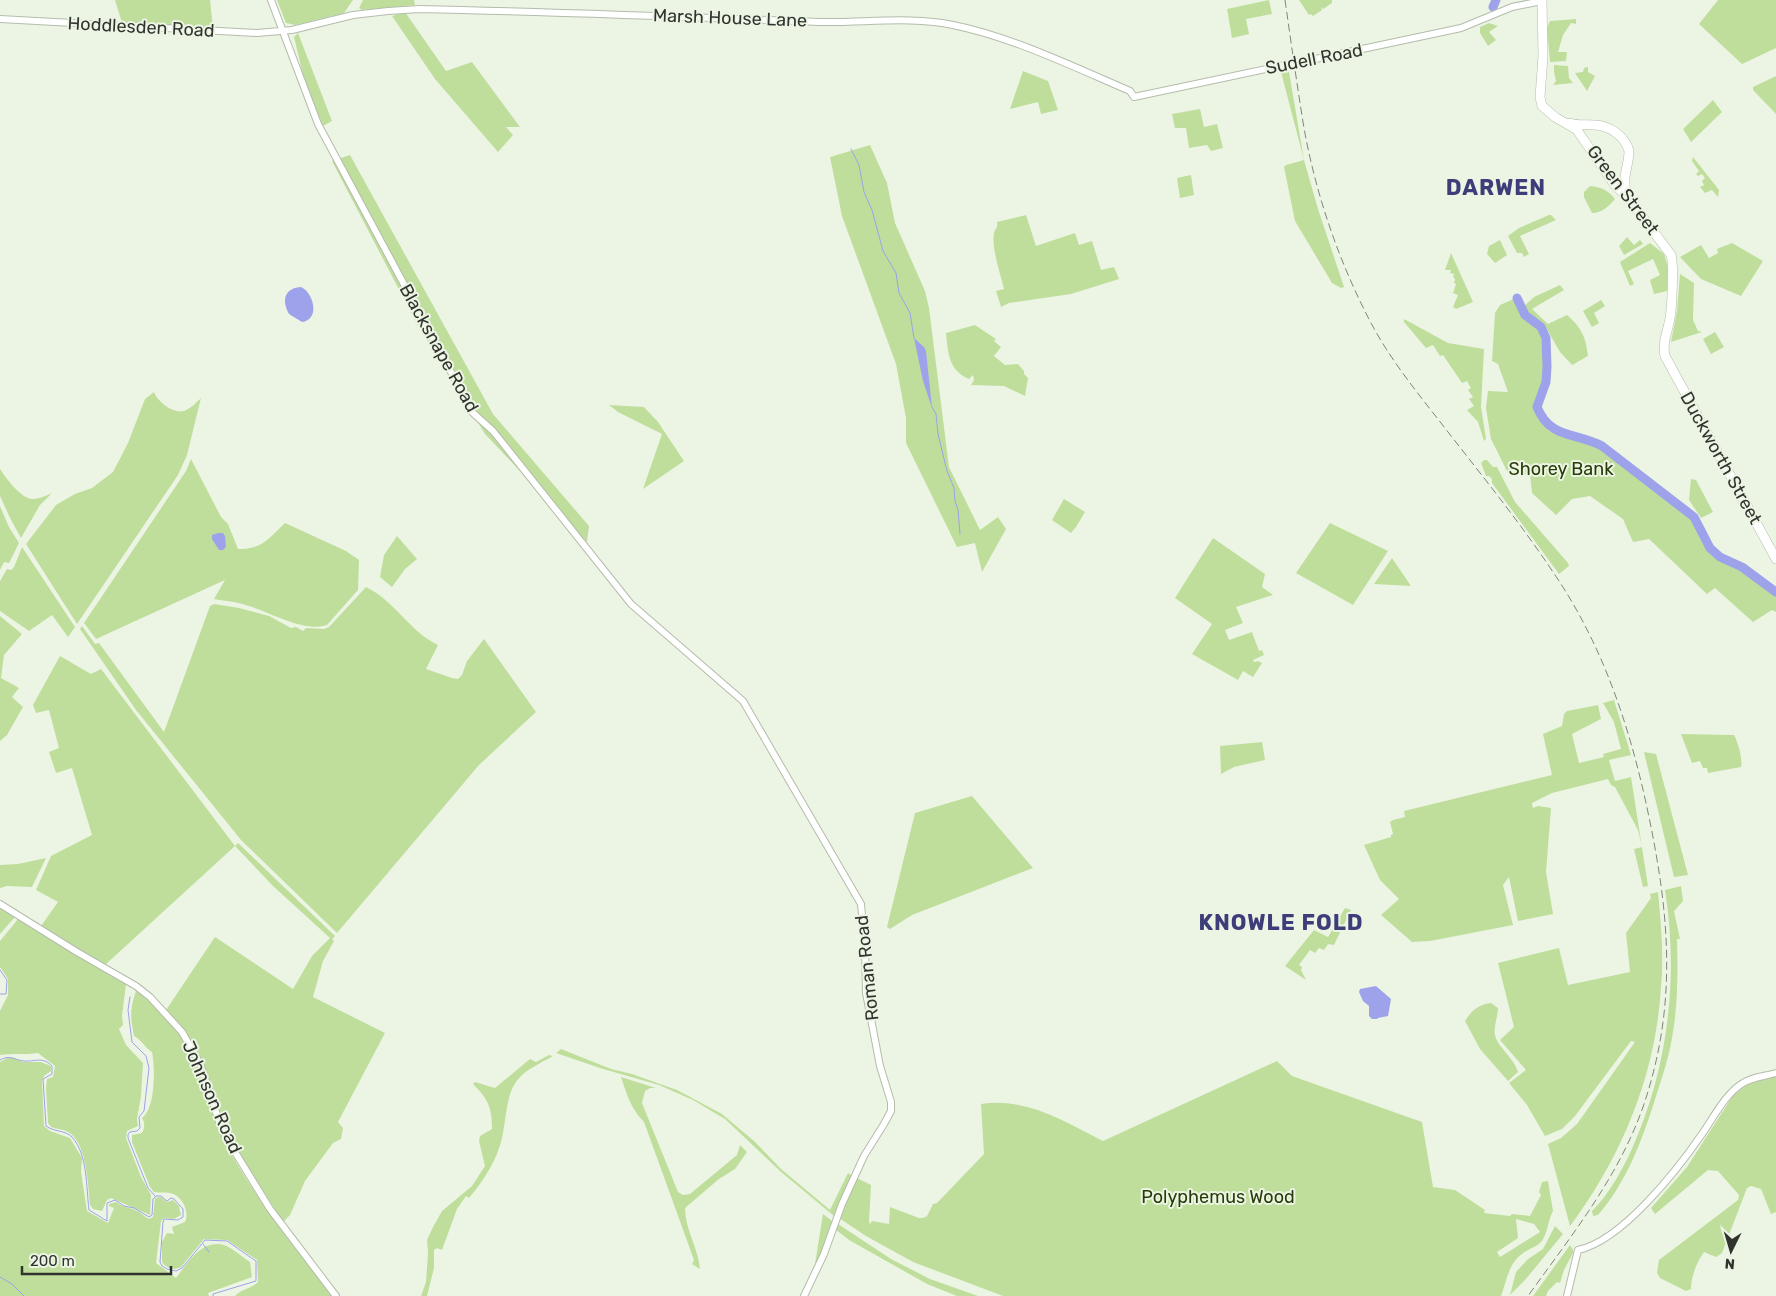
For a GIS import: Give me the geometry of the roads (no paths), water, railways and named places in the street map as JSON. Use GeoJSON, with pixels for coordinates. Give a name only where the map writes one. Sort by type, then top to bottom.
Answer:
{"type":"FeatureCollection","features":[{"type":"Feature","properties":{"kind":"highway","name":"Green Street"},"geometry":{"type":"LineString","coordinates":[[1542,0],[1543,62],[1540,97],[1542,106],[1548,112],[1578,130],[1609,177],[1630,200],[1667,249],[1673,265],[1671,316],[1664,344],[1665,356]]}},
{"type":"Feature","properties":{"kind":"highway"},"geometry":{"type":"LineString","coordinates":[[1564,122],[1579,126],[1606,127],[1620,136],[1629,151],[1624,186],[1630,200]]}},
{"type":"Feature","properties":{"kind":"highway"},"geometry":{"type":"LineString","coordinates":[[1586,141],[1585,131],[1591,125]]}},
{"type":"Feature","properties":{"kind":"highway","name":"Duckworth Street"},"geometry":{"type":"LineString","coordinates":[[1665,356],[1776,559]]}},
{"type":"Feature","properties":{"kind":"street","name":"Blacksnape Road"},"geometry":{"type":"LineString","coordinates":[[271,0],[318,124],[473,413],[493,431],[631,604],[743,701],[747,708]]}},
{"type":"Feature","properties":{"kind":"street","name":"Sudell Road"},"geometry":{"type":"LineString","coordinates":[[1134,97],[1446,32],[1466,27],[1523,4],[1542,0]]}},
{"type":"Feature","properties":{"kind":"street","name":"Marsh House Lane"},"geometry":{"type":"LineString","coordinates":[[283,31],[353,15],[388,10],[420,9],[822,22],[916,21],[951,24],[991,34],[1130,91],[1134,97]]}},
{"type":"Feature","properties":{"kind":"street","name":"Hoddlesden Road"},"geometry":{"type":"LineString","coordinates":[[0,19],[223,32],[257,33],[283,31]]}},
{"type":"Feature","properties":{"kind":"street","name":"Roman Road"},"geometry":{"type":"LineString","coordinates":[[747,708],[861,904],[865,947],[866,992],[880,1066],[891,1102],[889,1116],[864,1156],[842,1204],[824,1254],[804,1296]]}},
{"type":"Feature","properties":{"kind":"street","name":"Johnson Road"},"geometry":{"type":"LineString","coordinates":[[0,904],[136,986],[150,997],[182,1032],[200,1064],[220,1124],[227,1139],[270,1209],[336,1296]]}},
{"type":"Feature","properties":{"kind":"street"},"geometry":{"type":"LineString","coordinates":[[1567,1296],[1578,1250],[1600,1240],[1629,1220],[1655,1194],[1693,1147],[1730,1093],[1748,1080],[1776,1073]]}},
{"type":"Feature","properties":{"kind":"water"},"geometry":{"type":"Polygon","coordinates":[[[301,287],[309,294],[313,305],[312,316],[302,322],[289,314],[285,304],[288,292],[301,287]]]}},
{"type":"Feature","properties":{"kind":"water"},"geometry":{"type":"Polygon","coordinates":[[[914,338],[926,351],[932,408],[923,381],[914,338]]]}},
{"type":"Feature","properties":{"kind":"water"},"geometry":{"type":"Polygon","coordinates":[[[223,533],[225,536],[226,547],[223,550],[219,550],[212,539],[212,535],[223,533]]]}},
{"type":"Feature","properties":{"kind":"water"},"geometry":{"type":"Polygon","coordinates":[[[1376,986],[1391,999],[1388,1016],[1372,1019],[1369,1016],[1369,1006],[1363,1001],[1359,992],[1360,989],[1376,986]]]}},
{"type":"Feature","properties":{"kind":"waterway"},"geometry":{"type":"LineString","coordinates":[[1493,7],[1496,0]]}},
{"type":"Feature","properties":{"kind":"waterway"},"geometry":{"type":"LineString","coordinates":[[851,149],[859,165],[864,192],[872,210],[883,251],[896,273],[899,293],[910,313],[914,338]]}},
{"type":"Feature","properties":{"kind":"waterway"},"geometry":{"type":"LineString","coordinates":[[1517,298],[1525,315],[1541,327],[1546,338],[1546,382],[1537,407],[1549,425],[1556,430],[1602,446],[1694,517],[1710,548],[1720,557],[1742,567],[1776,592]]}},
{"type":"Feature","properties":{"kind":"waterway"},"geometry":{"type":"LineString","coordinates":[[932,407],[936,414],[938,434],[947,471],[954,488],[960,534]]}},
{"type":"Feature","properties":{"kind":"waterway"},"geometry":{"type":"LineString","coordinates":[[0,970],[7,980],[6,994],[0,994]]}},
{"type":"Feature","properties":{"kind":"waterway"},"geometry":{"type":"LineString","coordinates":[[130,997],[128,1010],[132,1042],[146,1056],[149,1068],[144,1111],[139,1117],[140,1128],[137,1131],[130,1132],[128,1138],[148,1188],[155,1196]]}},
{"type":"Feature","properties":{"kind":"waterway"},"geometry":{"type":"LineString","coordinates":[[0,1060],[9,1057],[24,1061],[42,1060],[52,1066],[52,1074],[43,1079],[46,1126],[69,1135],[77,1144],[84,1162],[89,1210],[107,1221],[107,1203],[115,1200],[149,1217],[152,1215],[153,1199],[156,1196],[161,1196],[167,1201],[171,1198],[183,1209],[183,1217],[178,1220],[164,1219],[160,1262],[162,1266],[176,1271],[182,1268],[205,1240],[227,1241],[256,1261],[256,1281],[213,1294],[213,1296]]}},
{"type":"Feature","properties":{"kind":"waterway"},"geometry":{"type":"LineString","coordinates":[[203,1244],[209,1252]]}},
{"type":"Feature","properties":{"kind":"waterway"},"geometry":{"type":"LineString","coordinates":[[0,1277],[12,1284],[24,1296]]}},
{"type":"Feature","properties":{"kind":"railway"},"geometry":{"type":"LineString","coordinates":[[1285,0],[1301,112],[1315,178],[1330,228],[1359,300],[1378,336],[1395,362],[1526,534],[1553,572],[1585,626],[1611,683],[1631,742],[1654,842],[1665,918],[1667,955],[1666,993],[1662,1030],[1654,1068],[1643,1107],[1621,1158],[1577,1229],[1528,1296]]}},
{"type":"Feature","properties":{"kind":"district","name":"DARWEN"},"geometry":{"type":"Point","coordinates":[1496,187]}},
{"type":"Feature","properties":{"kind":"district","name":"KNOWLE FOLD"},"geometry":{"type":"Point","coordinates":[1281,922]}},
{"type":"Feature","properties":{"kind":"park label","name":"Shorey Bank"},"geometry":{"type":"Point","coordinates":[1561,469]}},
{"type":"Feature","properties":{"kind":"park label","name":"Polyphemus Wood"},"geometry":{"type":"Point","coordinates":[1218,1197]}}]}
